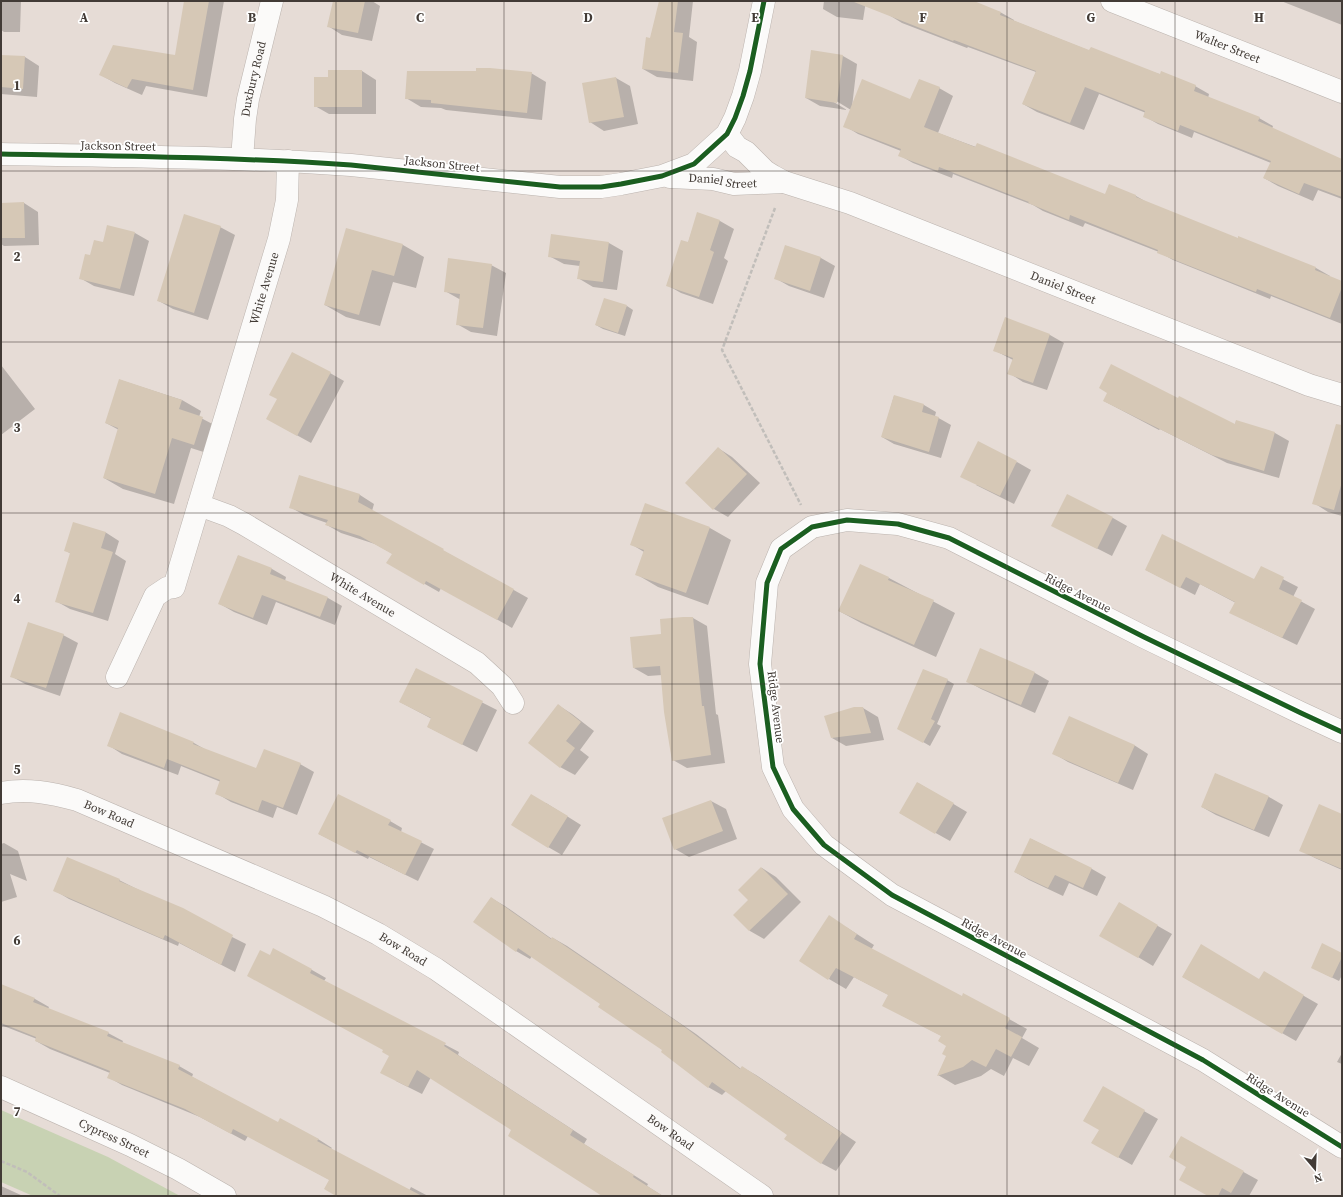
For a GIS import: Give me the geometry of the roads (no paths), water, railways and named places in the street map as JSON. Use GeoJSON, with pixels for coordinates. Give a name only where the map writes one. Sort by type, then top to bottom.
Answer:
{"type":"FeatureCollection","features":[{"type":"Feature","properties":{"kind":"street","name":"Duxbury Road"},"geometry":{"type":"LineString","coordinates":[[242,159],[244,123],[248,99],[272,1]]}},
{"type":"Feature","properties":{"kind":"street","name":"Jackson Street"},"geometry":{"type":"LineString","coordinates":[[1,154],[242,159],[351,164],[580,188],[621,184],[662,176],[694,164],[727,134],[735,118],[750,71],[764,1]]}},
{"type":"Feature","properties":{"kind":"street","name":"Walter Street"},"geometry":{"type":"LineString","coordinates":[[1112,1],[1342,92]]}},
{"type":"Feature","properties":{"kind":"street","name":"Daniel Street"},"geometry":{"type":"LineString","coordinates":[[727,134],[737,147],[746,152],[765,171],[784,182],[850,203],[1309,384],[1342,395]]}},
{"type":"Feature","properties":{"kind":"street","name":"White Avenue"},"geometry":{"type":"LineString","coordinates":[[117,678],[155,596],[167,588],[174,587],[280,239],[287,200],[288,161]]}},
{"type":"Feature","properties":{"kind":"street","name":"Daniel Street"},"geometry":{"type":"LineString","coordinates":[[662,176],[714,179],[734,184],[784,182]]}},
{"type":"Feature","properties":{"kind":"street","name":"White Avenue"},"geometry":{"type":"LineString","coordinates":[[199,505],[229,516],[244,524],[477,663],[502,686],[513,703]]}},
{"type":"Feature","properties":{"kind":"street","name":"Ridge Avenue"},"geometry":{"type":"LineString","coordinates":[[1342,732],[1144,637],[949,538],[898,524],[847,520],[812,527],[781,549],[767,583],[760,664],[773,767],[793,809],[824,845],[892,895],[1203,1060],[1342,1147]]}},
{"type":"Feature","properties":{"kind":"street","name":"Bow Road"},"geometry":{"type":"LineString","coordinates":[[1,793],[23,790],[77,800],[315,903],[378,934],[436,969],[762,1196]]}},
{"type":"Feature","properties":{"kind":"street","name":"Cypress Street"},"geometry":{"type":"LineString","coordinates":[[1,1087],[130,1145],[178,1169],[225,1196]]}}]}
